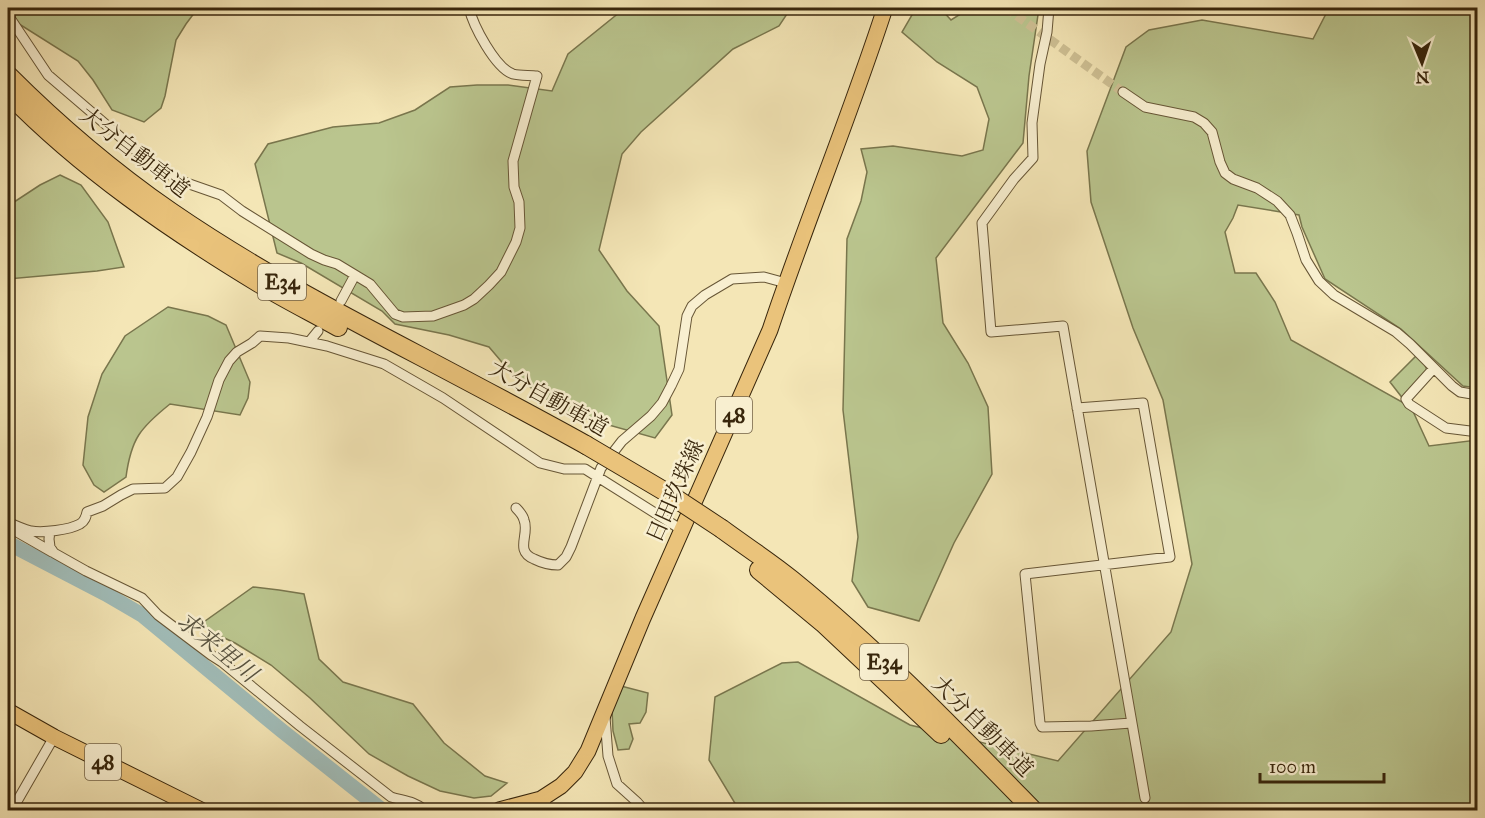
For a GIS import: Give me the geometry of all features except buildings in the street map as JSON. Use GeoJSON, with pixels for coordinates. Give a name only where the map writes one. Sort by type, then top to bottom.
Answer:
{"type":"FeatureCollection","features":[{"type":"Feature","properties":{"kind":"highway","name":"大分自動車道"},"geometry":{"type":"LineString","coordinates":[[8,75],[99,158],[170,211],[249,262],[584,450],[663,503],[791,579],[904,680],[1033,810]]}},
{"type":"Feature","properties":{"kind":"highway","name":"大分自動車道"},"geometry":{"type":"LineString","coordinates":[[8,93],[52,135],[91,167],[164,222],[253,279],[340,328],[584,450]]}},
{"type":"Feature","properties":{"kind":"highway","name":"大分自動車道"},"geometry":{"type":"LineString","coordinates":[[718,534],[823,623],[961,754],[1016,810]]}},
{"type":"Feature","properties":{"kind":"main road","name":"日田玖珠線"},"geometry":{"type":"LineString","coordinates":[[499,810],[543,805],[575,772],[588,751],[766,340],[846,123],[885,8]]}},
{"type":"Feature","properties":{"kind":"main road","name":"48"},"geometry":{"type":"LineString","coordinates":[[8,711],[54,737],[201,810]]}},
{"type":"Feature","properties":{"kind":"street"},"geometry":{"type":"LineString","coordinates":[[8,15],[48,75],[139,153],[178,180],[221,195],[242,211],[311,254],[337,264],[370,284],[395,314],[433,316],[464,305],[489,285],[501,272],[516,242],[520,228],[513,161],[537,75],[512,74],[499,64],[477,32],[469,8]]}},
{"type":"Feature","properties":{"kind":"street"},"geometry":{"type":"LineString","coordinates":[[1049,8],[1032,123],[1033,158],[1014,179],[982,223],[991,332],[1063,326],[1145,798]]}},
{"type":"Feature","properties":{"kind":"street"},"geometry":{"type":"LineString","coordinates":[[1123,92],[1145,107],[1194,117],[1204,123],[1212,132],[1225,173],[1233,180],[1257,188],[1277,201],[1290,215],[1306,260],[1319,281],[1334,295],[1403,338],[1460,392],[1478,395]]}},
{"type":"Feature","properties":{"kind":"street"},"geometry":{"type":"LineString","coordinates":[[341,301],[355,275]]}},
{"type":"Feature","properties":{"kind":"street"},"geometry":{"type":"LineString","coordinates":[[516,508],[525,522],[523,543],[525,552],[530,558],[544,564],[558,565],[571,547],[601,468],[621,441],[651,416],[662,403],[671,386],[679,369],[687,316],[692,306],[705,295],[732,279],[764,278],[786,283]]}},
{"type":"Feature","properties":{"kind":"street"},"geometry":{"type":"LineString","coordinates":[[309,342],[318,331]]}},
{"type":"Feature","properties":{"kind":"street"},"geometry":{"type":"LineString","coordinates":[[8,522],[34,532],[50,531],[80,524],[86,518],[87,512],[133,489],[165,488],[177,477],[191,452],[207,417],[219,380],[229,361],[237,352],[260,336],[309,342],[384,364],[443,398],[540,463],[564,469],[585,469],[682,530]]}},
{"type":"Feature","properties":{"kind":"street"},"geometry":{"type":"LineString","coordinates":[[1434,368],[1406,399],[1409,404],[1446,428],[1478,432]]}},
{"type":"Feature","properties":{"kind":"street"},"geometry":{"type":"LineString","coordinates":[[1077,408],[1143,403],[1170,557],[1025,574],[1040,723],[1042,727],[1131,723]]}},
{"type":"Feature","properties":{"kind":"street"},"geometry":{"type":"LineString","coordinates":[[8,522],[16,532],[86,571],[142,598],[158,615],[222,662],[391,797],[410,801],[425,810]]}},
{"type":"Feature","properties":{"kind":"street"},"geometry":{"type":"LineString","coordinates":[[50,531],[50,547],[54,553]]}},
{"type":"Feature","properties":{"kind":"street"},"geometry":{"type":"LineString","coordinates":[[604,711],[608,756],[617,784],[644,810]]}},
{"type":"Feature","properties":{"kind":"street"},"geometry":{"type":"LineString","coordinates":[[12,810],[54,737]]}},
{"type":"Feature","properties":{"kind":"green space"},"geometry":{"type":"Polygon","coordinates":[[[8,8],[198,8],[176,40],[161,108],[144,122],[112,110],[78,61],[8,17],[8,8]]]}},
{"type":"Feature","properties":{"kind":"green space"},"geometry":{"type":"Polygon","coordinates":[[[625,8],[791,8],[779,26],[733,49],[641,132],[622,154],[599,250],[627,291],[659,326],[672,415],[655,438],[566,413],[512,374],[489,347],[449,335],[395,324],[382,311],[301,263],[277,253],[255,164],[268,144],[333,127],[379,123],[415,110],[450,87],[508,85],[552,91],[568,54],[625,8]]]}},
{"type":"Feature","properties":{"kind":"green space"},"geometry":{"type":"Polygon","coordinates":[[[916,8],[940,8],[951,20],[970,8],[1039,8],[1029,76],[1023,143],[936,258],[943,323],[968,363],[988,407],[992,474],[954,543],[919,621],[868,607],[852,581],[858,537],[843,410],[847,239],[861,201],[867,172],[861,149],[893,146],[962,156],[983,150],[989,119],[977,87],[937,62],[902,32],[916,8]]]}},
{"type":"Feature","properties":{"kind":"green space"},"geometry":{"type":"Polygon","coordinates":[[[1329,8],[1477,8],[1477,388],[1463,386],[1401,329],[1325,279],[1299,215],[1238,205],[1225,232],[1235,273],[1256,273],[1275,302],[1291,340],[1411,407],[1429,446],[1477,440],[1477,810],[739,810],[709,760],[715,697],[782,663],[798,662],[910,725],[1058,761],[1171,632],[1192,564],[1163,400],[1133,328],[1091,202],[1087,151],[1126,47],[1149,30],[1202,20],[1313,39],[1329,8]]]}},
{"type":"Feature","properties":{"kind":"green space"},"geometry":{"type":"Polygon","coordinates":[[[60,175],[81,185],[108,222],[124,267],[8,279],[8,206],[60,175]]]}},
{"type":"Feature","properties":{"kind":"green space"},"geometry":{"type":"Polygon","coordinates":[[[168,307],[208,316],[226,325],[250,382],[248,398],[240,415],[170,404],[151,420],[139,435],[131,453],[126,477],[104,492],[94,485],[83,465],[88,417],[102,374],[125,336],[168,307]]]}},
{"type":"Feature","properties":{"kind":"green space"},"geometry":{"type":"Polygon","coordinates":[[[1418,354],[1429,375],[1404,400],[1390,382],[1418,354]]]}},
{"type":"Feature","properties":{"kind":"green space"},"geometry":{"type":"Polygon","coordinates":[[[253,587],[304,594],[319,659],[343,682],[413,704],[444,743],[485,776],[507,783],[491,796],[474,798],[440,791],[408,776],[369,754],[271,665],[235,643],[203,628],[201,624],[253,587]]]}},
{"type":"Feature","properties":{"kind":"green space"},"geometry":{"type":"Polygon","coordinates":[[[621,686],[648,693],[646,712],[640,723],[629,724],[633,739],[629,749],[618,750],[613,731],[612,709],[621,686]]]}},
{"type":"Feature","properties":{"kind":"waterway","name":"求来里川"},"geometry":{"type":"LineString","coordinates":[[8,543],[142,615],[382,810]]}},
{"type":"Feature","properties":{"kind":"tunnel"},"geometry":{"type":"LineString","coordinates":[[1006,8],[1123,92]]}}]}
